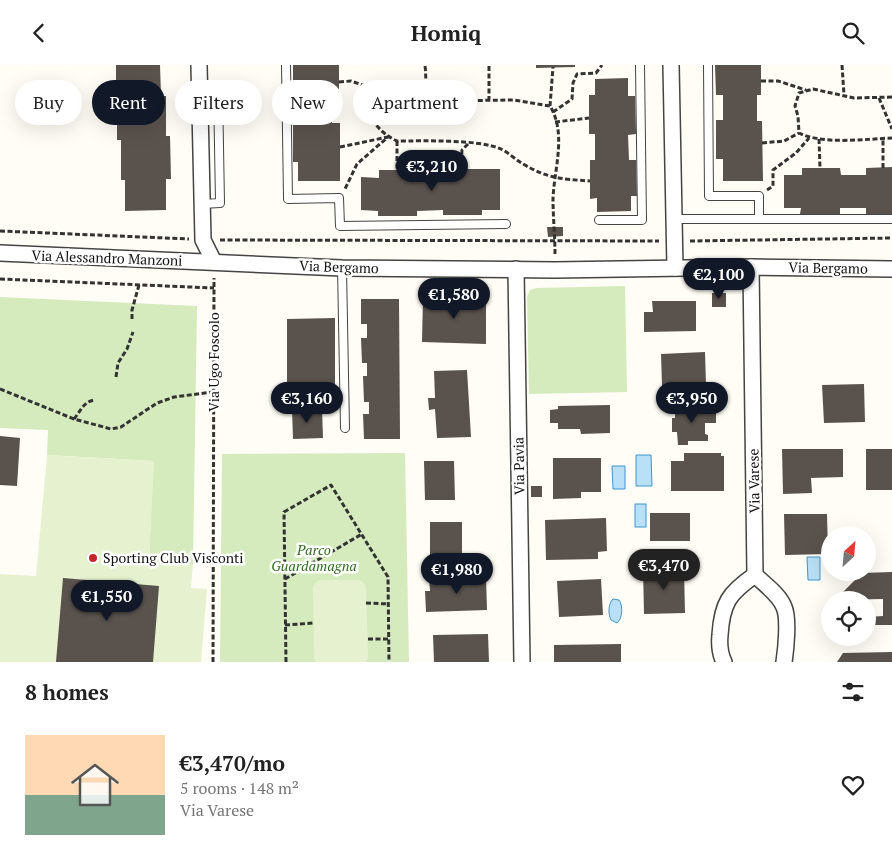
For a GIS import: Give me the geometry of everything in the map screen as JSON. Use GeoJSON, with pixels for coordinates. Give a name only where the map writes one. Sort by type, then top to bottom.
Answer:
{"type":"FeatureCollection","features":[{"type":"Feature","properties":{"kind":"street"},"geometry":{"type":"LineString","coordinates":[[198,65],[203,240],[214,262]]}},
{"type":"Feature","properties":{"kind":"street"},"geometry":{"type":"LineString","coordinates":[[672,65],[674,268]]}},
{"type":"Feature","properties":{"kind":"street","name":"Via Alessandro Manzoni"},"geometry":{"type":"LineString","coordinates":[[0,253],[214,262]]}},
{"type":"Feature","properties":{"kind":"street","name":"Via Bergamo"},"geometry":{"type":"LineString","coordinates":[[214,262],[342,268],[555,270],[751,267],[892,269]]}},
{"type":"Feature","properties":{"kind":"street","name":"Via Varese"},"geometry":{"type":"LineString","coordinates":[[751,267],[755,575]]}},
{"type":"Feature","properties":{"kind":"street","name":"Via Pavia"},"geometry":{"type":"LineString","coordinates":[[516,269],[522,662]]}},
{"type":"Feature","properties":{"kind":"street"},"geometry":{"type":"LineString","coordinates":[[724,662],[719,646],[721,617],[724,607],[740,585],[755,575],[777,596],[786,609],[784,662]]}},
{"type":"Feature","properties":{"kind":"lane"},"geometry":{"type":"LineString","coordinates":[[286,65],[288,199],[339,198],[340,226],[506,224]]}},
{"type":"Feature","properties":{"kind":"lane"},"geometry":{"type":"LineString","coordinates":[[599,220],[642,220],[640,65]]}},
{"type":"Feature","properties":{"kind":"lane"},"geometry":{"type":"LineString","coordinates":[[708,65],[709,196],[759,196],[759,219]]}},
{"type":"Feature","properties":{"kind":"lane"},"geometry":{"type":"LineString","coordinates":[[673,219],[892,219]]}},
{"type":"Feature","properties":{"kind":"lane"},"geometry":{"type":"LineString","coordinates":[[342,268],[345,428]]}},
{"type":"Feature","properties":{"kind":"path"},"geometry":{"type":"LineString","coordinates":[[426,65],[427,80]]}},
{"type":"Feature","properties":{"kind":"path"},"geometry":{"type":"LineString","coordinates":[[553,112],[572,99],[573,83],[578,74],[596,73],[602,65]]}},
{"type":"Feature","properties":{"kind":"path"},"geometry":{"type":"LineString","coordinates":[[842,65],[844,95]]}},
{"type":"Feature","properties":{"kind":"path"},"geometry":{"type":"LineString","coordinates":[[489,66],[490,99]]}},
{"type":"Feature","properties":{"kind":"path"},"geometry":{"type":"LineString","coordinates":[[553,67],[550,106],[556,122],[559,146],[553,209],[555,270]]}},
{"type":"Feature","properties":{"kind":"path"},"geometry":{"type":"LineString","coordinates":[[761,81],[778,81],[807,91]]}},
{"type":"Feature","properties":{"kind":"path"},"geometry":{"type":"LineString","coordinates":[[800,133],[795,106],[799,93],[813,89],[854,98],[892,97]]}},
{"type":"Feature","properties":{"kind":"path"},"geometry":{"type":"LineString","coordinates":[[879,98],[892,129]]}},
{"type":"Feature","properties":{"kind":"path"},"geometry":{"type":"LineString","coordinates":[[477,99],[514,100],[550,106]]}},
{"type":"Feature","properties":{"kind":"path"},"geometry":{"type":"LineString","coordinates":[[556,122],[589,117]]}},
{"type":"Feature","properties":{"kind":"path"},"geometry":{"type":"LineString","coordinates":[[376,125],[388,137],[397,141],[469,143],[502,149],[537,171],[555,179],[590,181]]}},
{"type":"Feature","properties":{"kind":"path"},"geometry":{"type":"LineString","coordinates":[[800,133],[810,138],[819,139],[892,138]]}},
{"type":"Feature","properties":{"kind":"path"},"geometry":{"type":"LineString","coordinates":[[762,143],[784,141],[800,133]]}},
{"type":"Feature","properties":{"kind":"path"},"geometry":{"type":"LineString","coordinates":[[339,198],[357,164],[388,137]]}},
{"type":"Feature","properties":{"kind":"path"},"geometry":{"type":"LineString","coordinates":[[340,147],[388,137]]}},
{"type":"Feature","properties":{"kind":"path"},"geometry":{"type":"LineString","coordinates":[[759,196],[772,186],[773,169],[796,153],[810,138]]}},
{"type":"Feature","properties":{"kind":"path"},"geometry":{"type":"LineString","coordinates":[[883,138],[883,167]]}},
{"type":"Feature","properties":{"kind":"path"},"geometry":{"type":"LineString","coordinates":[[819,139],[820,168]]}},
{"type":"Feature","properties":{"kind":"path"},"geometry":{"type":"LineString","coordinates":[[397,141],[397,170]]}},
{"type":"Feature","properties":{"kind":"path"},"geometry":{"type":"LineString","coordinates":[[461,169],[462,150],[469,143]]}},
{"type":"Feature","properties":{"kind":"path"},"geometry":{"type":"LineString","coordinates":[[0,231],[203,240],[675,241],[892,238]]}},
{"type":"Feature","properties":{"kind":"path","name":"Via Ugo Foscolo"},"geometry":{"type":"LineString","coordinates":[[213,662],[214,262]]}},
{"type":"Feature","properties":{"kind":"path"},"geometry":{"type":"LineString","coordinates":[[0,279],[214,288]]}},
{"type":"Feature","properties":{"kind":"path"},"geometry":{"type":"LineString","coordinates":[[132,319],[132,310],[139,285]]}},
{"type":"Feature","properties":{"kind":"path"},"geometry":{"type":"LineString","coordinates":[[116,377],[118,363],[127,349],[133,332]]}},
{"type":"Feature","properties":{"kind":"path"},"geometry":{"type":"LineString","coordinates":[[0,389],[74,419],[111,429],[121,427],[157,403],[174,397],[214,392]]}},
{"type":"Feature","properties":{"kind":"path"},"geometry":{"type":"LineString","coordinates":[[74,419],[84,404],[94,400]]}},
{"type":"Feature","properties":{"kind":"path"},"geometry":{"type":"LineString","coordinates":[[286,662],[284,512],[331,485],[388,577],[389,662]]}},
{"type":"Feature","properties":{"kind":"path"},"geometry":{"type":"LineString","coordinates":[[285,579],[362,534]]}},
{"type":"Feature","properties":{"kind":"path"},"geometry":{"type":"LineString","coordinates":[[366,603],[388,604]]}},
{"type":"Feature","properties":{"kind":"path"},"geometry":{"type":"LineString","coordinates":[[285,625],[314,623]]}},
{"type":"Feature","properties":{"kind":"path"},"geometry":{"type":"LineString","coordinates":[[368,639],[389,639]]}},
{"type":"Feature","properties":{"kind":"green space"},"geometry":{"type":"Polygon","coordinates":[[[625,286],[627,392],[529,394],[527,297],[530,290],[537,288],[625,286]]]}},
{"type":"Feature","properties":{"kind":"green space"},"geometry":{"type":"Polygon","coordinates":[[[0,297],[197,306],[193,565],[149,562],[153,461],[47,455],[48,430],[0,428],[0,297]]]}},
{"type":"Feature","properties":{"kind":"green space","name":"Parco Guardamagna"},"geometry":{"type":"Polygon","coordinates":[[[405,453],[409,662],[220,662],[222,454],[405,453]]]}},
{"type":"Feature","properties":{"kind":"green space","name":"Sporting Club Visconti"},"geometry":{"type":"Polygon","coordinates":[[[47,455],[154,461],[149,562],[193,565],[191,588],[207,589],[201,662],[0,662],[0,574],[36,576],[47,455]]]}},
{"type":"Feature","properties":{"kind":"green space"},"geometry":{"type":"Polygon","coordinates":[[[320,580],[360,580],[364,583],[366,587],[368,657],[366,662],[316,662],[314,657],[313,586],[320,580]]]}},
{"type":"Feature","properties":{"kind":"water"},"geometry":{"type":"Polygon","coordinates":[[[636,455],[651,455],[652,486],[636,486],[636,455]]]}},
{"type":"Feature","properties":{"kind":"water"},"geometry":{"type":"Polygon","coordinates":[[[612,466],[625,466],[625,489],[613,489],[612,466]]]}},
{"type":"Feature","properties":{"kind":"water"},"geometry":{"type":"Polygon","coordinates":[[[635,504],[646,504],[646,527],[635,527],[635,504]]]}},
{"type":"Feature","properties":{"kind":"water"},"geometry":{"type":"Polygon","coordinates":[[[807,557],[820,557],[820,580],[808,580],[807,557]]]}},
{"type":"Feature","properties":{"kind":"water"},"geometry":{"type":"Polygon","coordinates":[[[613,599],[619,600],[622,611],[617,623],[611,620],[609,615],[609,606],[613,599]]]}},
{"type":"Feature","properties":{"kind":"building"},"geometry":{"type":"Polygon","coordinates":[[[116,65],[160,65],[160,80],[116,80],[116,65]]]}},
{"type":"Feature","properties":{"kind":"building"},"geometry":{"type":"Polygon","coordinates":[[[293,65],[339,65],[339,80],[293,80],[293,65]]]}},
{"type":"Feature","properties":{"kind":"building"},"geometry":{"type":"Polygon","coordinates":[[[536,65],[575,65],[575,67],[536,68],[536,65]]]}},
{"type":"Feature","properties":{"kind":"building"},"geometry":{"type":"Polygon","coordinates":[[[715,65],[761,65],[761,95],[757,95],[757,121],[762,121],[763,181],[723,181],[723,159],[716,159],[716,120],[723,120],[723,95],[716,95],[715,65]]]}},
{"type":"Feature","properties":{"kind":"building"},"geometry":{"type":"Polygon","coordinates":[[[628,78],[628,96],[635,96],[636,134],[628,135],[629,160],[636,160],[637,196],[631,196],[631,211],[597,212],[597,198],[590,199],[590,160],[595,160],[595,134],[589,134],[589,95],[595,95],[595,79],[628,78]]]}},
{"type":"Feature","properties":{"kind":"building"},"geometry":{"type":"Polygon","coordinates":[[[166,96],[166,136],[170,136],[171,179],[166,179],[166,210],[125,211],[125,180],[121,180],[121,140],[117,140],[117,125],[165,125],[166,96]]]}},
{"type":"Feature","properties":{"kind":"building"},"geometry":{"type":"Polygon","coordinates":[[[293,125],[340,125],[340,181],[298,181],[298,162],[293,162],[293,125]]]}},
{"type":"Feature","properties":{"kind":"building"},"geometry":{"type":"Polygon","coordinates":[[[892,167],[892,214],[866,214],[866,208],[840,208],[840,214],[800,214],[801,208],[784,208],[784,175],[802,175],[802,168],[840,168],[841,175],[866,175],[866,168],[892,167]]]}},
{"type":"Feature","properties":{"kind":"building"},"geometry":{"type":"Polygon","coordinates":[[[443,169],[500,169],[500,210],[482,210],[482,215],[443,215],[443,210],[417,211],[417,216],[378,216],[378,211],[361,210],[361,177],[379,178],[379,170],[417,170],[417,177],[443,177],[443,169]]]}},
{"type":"Feature","properties":{"kind":"building"},"geometry":{"type":"Polygon","coordinates":[[[547,227],[563,227],[563,236],[548,237],[547,227]]]}},
{"type":"Feature","properties":{"kind":"building"},"geometry":{"type":"Polygon","coordinates":[[[712,293],[726,293],[726,307],[712,307],[712,293]]]}},
{"type":"Feature","properties":{"kind":"building"},"geometry":{"type":"Polygon","coordinates":[[[423,297],[486,298],[486,344],[422,342],[423,297]]]}},
{"type":"Feature","properties":{"kind":"building"},"geometry":{"type":"Polygon","coordinates":[[[361,299],[399,299],[400,439],[364,439],[363,414],[369,414],[369,402],[364,402],[363,376],[367,376],[367,363],[362,363],[361,338],[367,338],[367,324],[361,324],[361,299]]]}},
{"type":"Feature","properties":{"kind":"building"},"geometry":{"type":"Polygon","coordinates":[[[652,301],[696,301],[696,331],[644,332],[644,312],[653,312],[652,301]]]}},
{"type":"Feature","properties":{"kind":"building"},"geometry":{"type":"Polygon","coordinates":[[[335,318],[335,397],[287,397],[287,319],[335,318]]]}},
{"type":"Feature","properties":{"kind":"building"},"geometry":{"type":"Polygon","coordinates":[[[705,352],[706,385],[662,386],[661,354],[705,352]]]}},
{"type":"Feature","properties":{"kind":"building"},"geometry":{"type":"Polygon","coordinates":[[[467,370],[471,437],[437,438],[435,409],[429,410],[428,398],[435,398],[434,371],[467,370]]]}},
{"type":"Feature","properties":{"kind":"building"},"geometry":{"type":"Polygon","coordinates":[[[864,384],[865,422],[824,423],[822,385],[864,384]]]}},
{"type":"Feature","properties":{"kind":"building"},"geometry":{"type":"Polygon","coordinates":[[[610,405],[610,433],[581,434],[580,429],[558,429],[558,423],[550,423],[550,410],[558,409],[558,406],[610,405]]]}},
{"type":"Feature","properties":{"kind":"building"},"geometry":{"type":"Polygon","coordinates":[[[675,407],[716,408],[716,423],[705,423],[705,434],[708,435],[708,441],[688,441],[688,445],[678,445],[677,432],[672,432],[672,418],[675,418],[675,407]]]}},
{"type":"Feature","properties":{"kind":"building"},"geometry":{"type":"Polygon","coordinates":[[[292,409],[322,409],[323,438],[293,439],[292,409]]]}},
{"type":"Feature","properties":{"kind":"building"},"geometry":{"type":"Polygon","coordinates":[[[0,436],[20,438],[17,486],[0,485],[0,436]]]}},
{"type":"Feature","properties":{"kind":"building"},"geometry":{"type":"Polygon","coordinates":[[[782,449],[843,449],[843,477],[811,478],[812,493],[783,494],[782,449]]]}},
{"type":"Feature","properties":{"kind":"building"},"geometry":{"type":"Polygon","coordinates":[[[866,449],[892,449],[892,490],[866,490],[866,449]]]}},
{"type":"Feature","properties":{"kind":"building"},"geometry":{"type":"Polygon","coordinates":[[[684,453],[721,453],[721,456],[724,456],[724,491],[671,491],[671,461],[684,461],[684,453]]]}},
{"type":"Feature","properties":{"kind":"building"},"geometry":{"type":"Polygon","coordinates":[[[553,458],[601,458],[601,492],[581,492],[581,498],[553,499],[553,458]]]}},
{"type":"Feature","properties":{"kind":"building"},"geometry":{"type":"Polygon","coordinates":[[[424,461],[454,461],[455,500],[425,500],[424,461]]]}},
{"type":"Feature","properties":{"kind":"building"},"geometry":{"type":"Polygon","coordinates":[[[531,486],[542,486],[542,497],[531,497],[531,486]]]}},
{"type":"Feature","properties":{"kind":"building"},"geometry":{"type":"Polygon","coordinates":[[[650,513],[690,513],[690,541],[650,541],[650,513]]]}},
{"type":"Feature","properties":{"kind":"building"},"geometry":{"type":"Polygon","coordinates":[[[784,514],[827,514],[827,526],[821,526],[821,554],[785,555],[784,514]]]}},
{"type":"Feature","properties":{"kind":"building"},"geometry":{"type":"Polygon","coordinates":[[[606,518],[607,551],[598,552],[598,559],[546,560],[545,520],[606,518]]]}},
{"type":"Feature","properties":{"kind":"building"},"geometry":{"type":"Polygon","coordinates":[[[430,522],[462,522],[462,556],[430,556],[430,522]]]}},
{"type":"Feature","properties":{"kind":"building"},"geometry":{"type":"Polygon","coordinates":[[[674,567],[674,570],[684,569],[685,613],[644,614],[643,568],[674,567]]]}},
{"type":"Feature","properties":{"kind":"building"},"geometry":{"type":"Polygon","coordinates":[[[892,572],[892,625],[876,625],[876,616],[883,616],[883,599],[876,599],[876,591],[844,591],[854,581],[876,581],[876,573],[892,572]]]}},
{"type":"Feature","properties":{"kind":"building"},"geometry":{"type":"Polygon","coordinates":[[[486,577],[487,610],[426,612],[425,591],[430,591],[429,578],[486,577]]]}},
{"type":"Feature","properties":{"kind":"building"},"geometry":{"type":"Polygon","coordinates":[[[63,578],[159,586],[153,662],[56,662],[63,578]]]}},
{"type":"Feature","properties":{"kind":"building"},"geometry":{"type":"Polygon","coordinates":[[[601,579],[603,615],[559,617],[557,581],[601,579]]]}},
{"type":"Feature","properties":{"kind":"building"},"geometry":{"type":"Polygon","coordinates":[[[488,634],[489,662],[434,662],[433,635],[488,634]]]}},
{"type":"Feature","properties":{"kind":"building"},"geometry":{"type":"Polygon","coordinates":[[[621,644],[621,662],[554,662],[554,645],[621,644]]]}},
{"type":"Feature","properties":{"kind":"building"},"geometry":{"type":"Polygon","coordinates":[[[892,652],[892,662],[837,662],[843,653],[892,652]]]}},
{"type":"Feature","properties":{"kind":"place","name":"Sporting Club Visconti"},"geometry":{"type":"Point","coordinates":[93,558]}}]}
